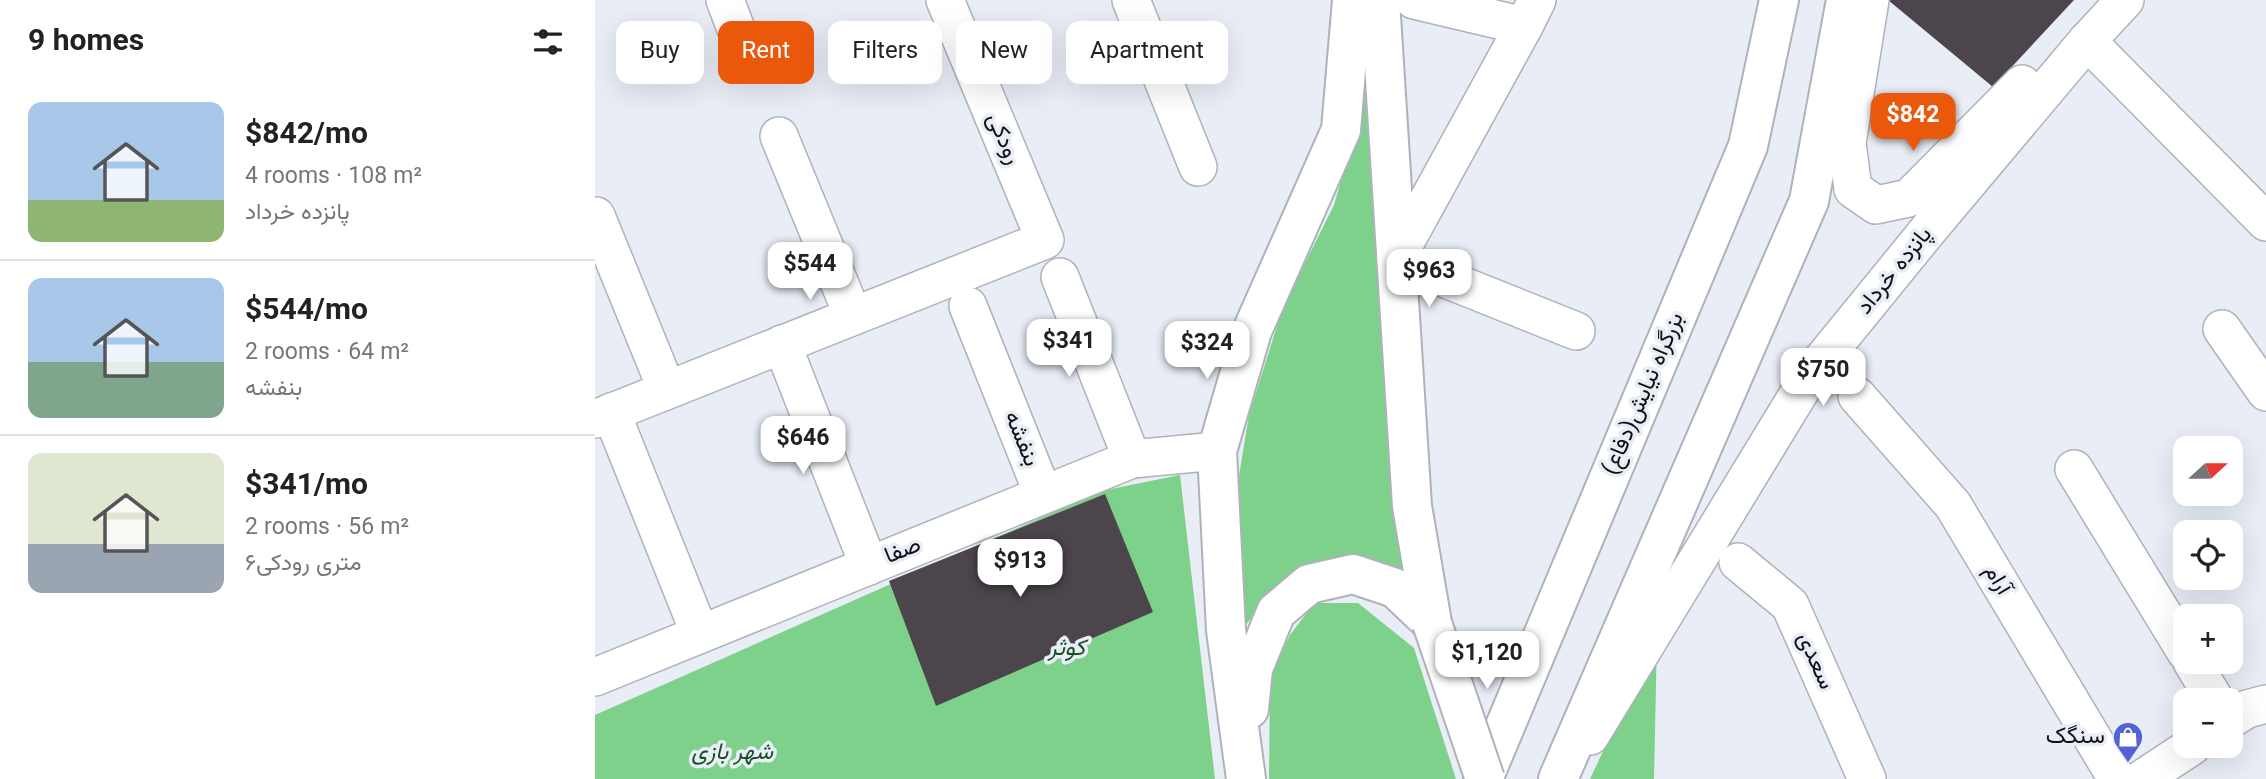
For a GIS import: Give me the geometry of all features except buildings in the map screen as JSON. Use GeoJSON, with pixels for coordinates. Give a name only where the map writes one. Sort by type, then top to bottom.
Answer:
{"type":"FeatureCollection","features":[{"type":"Feature","properties":{"kind":"main road"},"geometry":{"type":"LineString","coordinates":[[1245,767],[1226,630],[1217,452],[1252,331],[1341,130],[1352,0]]}},
{"type":"Feature","properties":{"kind":"main road"},"geometry":{"type":"LineString","coordinates":[[1380,0],[1412,506],[1432,623],[1484,779]]}},
{"type":"Feature","properties":{"kind":"main road","name":"بزرگراه نیایش(دفاع)"},"geometry":{"type":"LineString","coordinates":[[1484,779],[1748,146],[1779,0]]}},
{"type":"Feature","properties":{"kind":"main road"},"geometry":{"type":"LineString","coordinates":[[1558,779],[1809,201],[1846,0]]}},
{"type":"Feature","properties":{"kind":"main road"},"geometry":{"type":"LineString","coordinates":[[1245,767],[1253,669],[1276,612],[1309,583],[1353,574],[1395,588],[1432,623]]}},
{"type":"Feature","properties":{"kind":"street"},"geometry":{"type":"LineString","coordinates":[[725,0],[733,21]]}},
{"type":"Feature","properties":{"kind":"street","name":"رودکی"},"geometry":{"type":"LineString","coordinates":[[853,316],[1045,240],[945,0]]}},
{"type":"Feature","properties":{"kind":"street"},"geometry":{"type":"LineString","coordinates":[[1131,0],[1198,167]]}},
{"type":"Feature","properties":{"kind":"street"},"geometry":{"type":"LineString","coordinates":[[1414,0],[1530,13],[1396,259],[1576,331]]}},
{"type":"Feature","properties":{"kind":"street"},"geometry":{"type":"LineString","coordinates":[[1870,0],[1847,143],[1853,189],[1876,205],[1909,198],[2034,71],[2087,41],[2266,222]]}},
{"type":"Feature","properties":{"kind":"street","name":"پانزده خرداد"},"geometry":{"type":"LineString","coordinates":[[1564,779],[1809,375],[2087,41],[2125,0]]}},
{"type":"Feature","properties":{"kind":"street"},"geometry":{"type":"LineString","coordinates":[[700,634],[603,415],[853,316],[779,136]]}},
{"type":"Feature","properties":{"kind":"street"},"geometry":{"type":"LineString","coordinates":[[596,216],[667,390]]}},
{"type":"Feature","properties":{"kind":"street"},"geometry":{"type":"LineString","coordinates":[[1060,277],[1132,459]]}},
{"type":"Feature","properties":{"kind":"street","name":"بنفشه"},"geometry":{"type":"LineString","coordinates":[[968,306],[1043,494]]}},
{"type":"Feature","properties":{"kind":"street"},"geometry":{"type":"LineString","coordinates":[[2223,328],[2266,392]]}},
{"type":"Feature","properties":{"kind":"street"},"geometry":{"type":"LineString","coordinates":[[782,344],[869,565]]}},
{"type":"Feature","properties":{"kind":"street","name":"آرام"},"geometry":{"type":"LineString","coordinates":[[1857,396],[1953,505],[2117,779]]}},
{"type":"Feature","properties":{"kind":"street","name":"صفا"},"geometry":{"type":"LineString","coordinates":[[595,677],[1132,459],[1217,452]]}},
{"type":"Feature","properties":{"kind":"street"},"geometry":{"type":"LineString","coordinates":[[2074,469],[2173,631]]}},
{"type":"Feature","properties":{"kind":"street","name":"سعدی"},"geometry":{"type":"LineString","coordinates":[[1738,562],[1790,605],[1867,779]]}},
{"type":"Feature","properties":{"kind":"street"},"geometry":{"type":"LineString","coordinates":[[2243,712],[2266,704]]}},
{"type":"Feature","properties":{"kind":"street"},"geometry":{"type":"LineString","coordinates":[[2142,779],[2174,758]]}},
{"type":"Feature","properties":{"kind":"green space"},"geometry":{"type":"Polygon","coordinates":[[[1368,87],[1407,576],[1276,587],[1241,631],[1238,482],[1249,415],[1283,307],[1334,205],[1368,87]]]}},
{"type":"Feature","properties":{"kind":"green space","name":"کوثر"},"geometry":{"type":"Polygon","coordinates":[[[1180,475],[1215,779],[595,779],[595,715],[1101,491],[1180,475]]]}},
{"type":"Feature","properties":{"kind":"green space"},"geometry":{"type":"Polygon","coordinates":[[[1314,603],[1358,603],[1414,648],[1456,779],[1269,779],[1270,677],[1290,635],[1314,603]]]}},
{"type":"Feature","properties":{"kind":"green space"},"geometry":{"type":"Polygon","coordinates":[[[1657,637],[1654,779],[1590,779],[1657,637]]]}},
{"type":"Feature","properties":{"kind":"place","name":"سنگک"},"geometry":{"type":"Point","coordinates":[2128,764]}},
{"type":"Feature","properties":{"kind":"park label","name":"شهر بازی"},"geometry":{"type":"Point","coordinates":[732,753]}}]}
